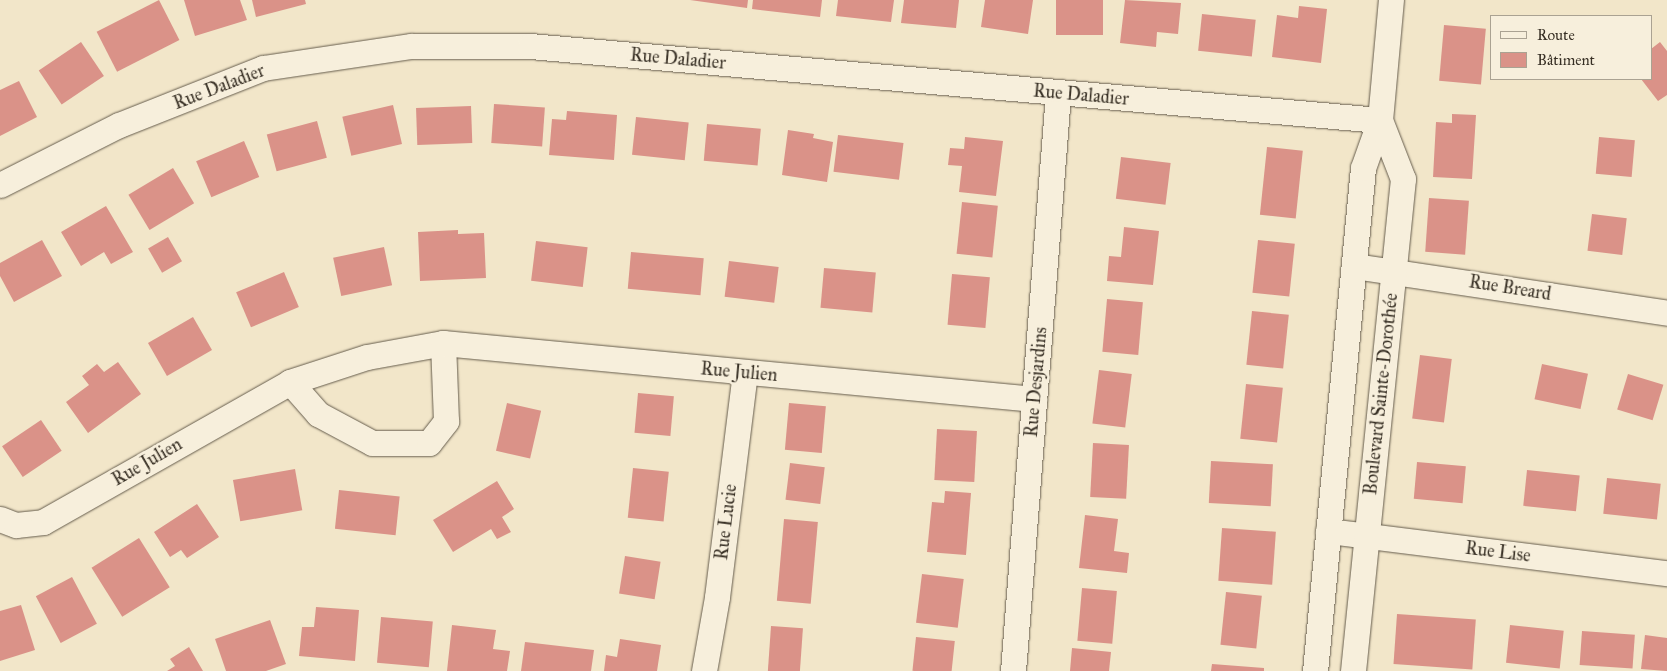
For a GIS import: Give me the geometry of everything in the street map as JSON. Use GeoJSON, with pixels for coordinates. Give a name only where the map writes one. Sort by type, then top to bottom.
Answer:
{"type":"FeatureCollection","features":[{"type":"Feature","properties":{"kind":"street","name":"Boulevard Sainte-Dorothée"},"geometry":{"type":"LineString","coordinates":[[1315,671],[1363,168],[1380,120],[1390,0]]}},
{"type":"Feature","properties":{"kind":"street","name":"Rue Daladier"},"geometry":{"type":"LineString","coordinates":[[0,185],[119,125],[263,68],[411,46],[530,46],[1058,94],[1380,120]]}},
{"type":"Feature","properties":{"kind":"street","name":"Rue Desjardins"},"geometry":{"type":"LineString","coordinates":[[1013,671],[1058,94]]}},
{"type":"Feature","properties":{"kind":"street","name":"Boulevard Sainte-Dorothée"},"geometry":{"type":"LineString","coordinates":[[1353,671],[1403,179],[1380,120]]}},
{"type":"Feature","properties":{"kind":"street","name":"Rue Breard"},"geometry":{"type":"LineString","coordinates":[[1354,266],[1394,270],[1667,312]]}},
{"type":"Feature","properties":{"kind":"street","name":"Rue Julien"},"geometry":{"type":"LineString","coordinates":[[0,519],[16,525],[43,522],[290,382],[367,357],[443,343],[1034,399]]}},
{"type":"Feature","properties":{"kind":"street"},"geometry":{"type":"LineString","coordinates":[[290,382],[318,414],[372,443],[429,443],[446,420],[443,343]]}},
{"type":"Feature","properties":{"kind":"street","name":"Rue Lucie"},"geometry":{"type":"LineString","coordinates":[[704,671],[717,597],[745,373]]}},
{"type":"Feature","properties":{"kind":"street","name":"Rue Lise"},"geometry":{"type":"LineString","coordinates":[[1328,532],[1667,573]]}},
{"type":"Feature","properties":{"kind":"building"},"geometry":{"type":"Polygon","coordinates":[[[159,0],[179,40],[117,72],[97,32],[159,0]]]}},
{"type":"Feature","properties":{"kind":"building"},"geometry":{"type":"Polygon","coordinates":[[[184,0],[240,0],[247,20],[195,36],[184,0]]]}},
{"type":"Feature","properties":{"kind":"building"},"geometry":{"type":"Polygon","coordinates":[[[252,0],[305,0],[306,4],[256,17],[252,0]]]}},
{"type":"Feature","properties":{"kind":"building"},"geometry":{"type":"Polygon","coordinates":[[[690,0],[748,0],[747,8],[690,0]]]}},
{"type":"Feature","properties":{"kind":"building"},"geometry":{"type":"Polygon","coordinates":[[[753,0],[822,0],[820,17],[752,9],[753,0]]]}},
{"type":"Feature","properties":{"kind":"building"},"geometry":{"type":"Polygon","coordinates":[[[838,0],[894,0],[891,22],[836,16],[838,0]]]}},
{"type":"Feature","properties":{"kind":"building"},"geometry":{"type":"Polygon","coordinates":[[[904,0],[959,0],[956,28],[901,23],[904,0]]]}},
{"type":"Feature","properties":{"kind":"building"},"geometry":{"type":"Polygon","coordinates":[[[985,0],[1033,0],[1028,34],[981,27],[985,0]]]}},
{"type":"Feature","properties":{"kind":"building"},"geometry":{"type":"Polygon","coordinates":[[[1056,0],[1103,0],[1103,35],[1056,35],[1056,0]]]}},
{"type":"Feature","properties":{"kind":"building"},"geometry":{"type":"Polygon","coordinates":[[[1125,0],[1181,3],[1178,34],[1157,32],[1156,47],[1120,43],[1125,0]]]}},
{"type":"Feature","properties":{"kind":"building"},"geometry":{"type":"Polygon","coordinates":[[[1299,6],[1327,9],[1321,63],[1272,57],[1277,15],[1298,18],[1299,6]]]}},
{"type":"Feature","properties":{"kind":"building"},"geometry":{"type":"Polygon","coordinates":[[[1202,14],[1256,20],[1252,56],[1198,51],[1202,14]]]}},
{"type":"Feature","properties":{"kind":"building"},"geometry":{"type":"Polygon","coordinates":[[[1444,25],[1486,29],[1481,84],[1439,81],[1444,25]]]}},
{"type":"Feature","properties":{"kind":"building"},"geometry":{"type":"Polygon","coordinates":[[[81,42],[104,76],[62,105],[39,71],[81,42]]]}},
{"type":"Feature","properties":{"kind":"building"},"geometry":{"type":"Polygon","coordinates":[[[1660,42],[1667,51],[1667,95],[1658,101],[1642,80],[1652,80],[1652,48],[1660,42]]]}},
{"type":"Feature","properties":{"kind":"building"},"geometry":{"type":"Polygon","coordinates":[[[19,81],[37,117],[0,136],[0,90],[19,81]]]}},
{"type":"Feature","properties":{"kind":"building"},"geometry":{"type":"Polygon","coordinates":[[[494,104],[545,108],[542,146],[491,143],[494,104]]]}},
{"type":"Feature","properties":{"kind":"building"},"geometry":{"type":"Polygon","coordinates":[[[393,105],[402,144],[351,156],[342,117],[393,105]]]}},
{"type":"Feature","properties":{"kind":"building"},"geometry":{"type":"Polygon","coordinates":[[[471,106],[472,143],[417,145],[416,108],[471,106]]]}},
{"type":"Feature","properties":{"kind":"building"},"geometry":{"type":"Polygon","coordinates":[[[567,111],[617,115],[614,160],[549,155],[552,119],[566,120],[567,111]]]}},
{"type":"Feature","properties":{"kind":"building"},"geometry":{"type":"Polygon","coordinates":[[[1452,114],[1476,115],[1472,179],[1433,177],[1436,122],[1452,123],[1452,114]]]}},
{"type":"Feature","properties":{"kind":"building"},"geometry":{"type":"Polygon","coordinates":[[[636,117],[689,123],[685,160],[632,155],[636,117]]]}},
{"type":"Feature","properties":{"kind":"building"},"geometry":{"type":"Polygon","coordinates":[[[317,121],[327,158],[277,171],[267,134],[317,121]]]}},
{"type":"Feature","properties":{"kind":"building"},"geometry":{"type":"Polygon","coordinates":[[[707,124],[761,129],[758,166],[704,161],[707,124]]]}},
{"type":"Feature","properties":{"kind":"building"},"geometry":{"type":"Polygon","coordinates":[[[788,130],[814,134],[813,138],[833,142],[827,182],[782,175],[788,130]]]}},
{"type":"Feature","properties":{"kind":"building"},"geometry":{"type":"Polygon","coordinates":[[[838,135],[904,143],[899,180],[833,172],[838,135]]]}},
{"type":"Feature","properties":{"kind":"building"},"geometry":{"type":"Polygon","coordinates":[[[965,137],[1003,141],[996,196],[959,192],[962,166],[948,165],[950,148],[964,149],[965,137]]]}},
{"type":"Feature","properties":{"kind":"building"},"geometry":{"type":"Polygon","coordinates":[[[1599,137],[1635,140],[1632,177],[1596,174],[1599,137]]]}},
{"type":"Feature","properties":{"kind":"building"},"geometry":{"type":"Polygon","coordinates":[[[244,141],[259,177],[211,197],[196,161],[244,141]]]}},
{"type":"Feature","properties":{"kind":"building"},"geometry":{"type":"Polygon","coordinates":[[[1267,147],[1303,151],[1296,218],[1260,215],[1267,147]]]}},
{"type":"Feature","properties":{"kind":"building"},"geometry":{"type":"Polygon","coordinates":[[[1121,157],[1171,163],[1166,205],[1116,199],[1121,157]]]}},
{"type":"Feature","properties":{"kind":"building"},"geometry":{"type":"Polygon","coordinates":[[[173,168],[194,203],[150,230],[128,195],[173,168]]]}},
{"type":"Feature","properties":{"kind":"building"},"geometry":{"type":"Polygon","coordinates":[[[1429,198],[1469,201],[1465,255],[1425,252],[1429,198]]]}},
{"type":"Feature","properties":{"kind":"building"},"geometry":{"type":"Polygon","coordinates":[[[962,202],[998,206],[992,257],[957,254],[962,202]]]}},
{"type":"Feature","properties":{"kind":"building"},"geometry":{"type":"Polygon","coordinates":[[[106,206],[133,252],[111,264],[104,252],[81,266],[61,232],[106,206]]]}},
{"type":"Feature","properties":{"kind":"building"},"geometry":{"type":"Polygon","coordinates":[[[1592,214],[1627,218],[1622,255],[1587,251],[1592,214]]]}},
{"type":"Feature","properties":{"kind":"building"},"geometry":{"type":"Polygon","coordinates":[[[1124,227],[1159,231],[1153,285],[1107,281],[1109,256],[1121,257],[1124,227]]]}},
{"type":"Feature","properties":{"kind":"building"},"geometry":{"type":"Polygon","coordinates":[[[458,230],[458,234],[484,233],[486,278],[420,281],[418,232],[458,230]]]}},
{"type":"Feature","properties":{"kind":"building"},"geometry":{"type":"Polygon","coordinates":[[[168,237],[182,261],[162,273],[148,248],[168,237]]]}},
{"type":"Feature","properties":{"kind":"building"},"geometry":{"type":"Polygon","coordinates":[[[42,240],[62,276],[14,302],[0,276],[0,263],[42,240]]]}},
{"type":"Feature","properties":{"kind":"building"},"geometry":{"type":"Polygon","coordinates":[[[1258,240],[1295,244],[1289,297],[1252,293],[1258,240]]]}},
{"type":"Feature","properties":{"kind":"building"},"geometry":{"type":"Polygon","coordinates":[[[536,241],[588,247],[583,287],[531,281],[536,241]]]}},
{"type":"Feature","properties":{"kind":"building"},"geometry":{"type":"Polygon","coordinates":[[[384,247],[392,285],[341,296],[333,258],[384,247]]]}},
{"type":"Feature","properties":{"kind":"building"},"geometry":{"type":"Polygon","coordinates":[[[631,252],[704,258],[700,295],[628,289],[631,252]]]}},
{"type":"Feature","properties":{"kind":"building"},"geometry":{"type":"Polygon","coordinates":[[[729,261],[779,267],[774,303],[725,297],[729,261]]]}},
{"type":"Feature","properties":{"kind":"building"},"geometry":{"type":"Polygon","coordinates":[[[824,268],[876,273],[872,312],[821,308],[824,268]]]}},
{"type":"Feature","properties":{"kind":"building"},"geometry":{"type":"Polygon","coordinates":[[[284,272],[299,307],[251,327],[236,292],[284,272]]]}},
{"type":"Feature","properties":{"kind":"building"},"geometry":{"type":"Polygon","coordinates":[[[952,274],[990,277],[985,328],[948,325],[952,274]]]}},
{"type":"Feature","properties":{"kind":"building"},"geometry":{"type":"Polygon","coordinates":[[[1107,299],[1143,302],[1138,355],[1102,352],[1107,299]]]}},
{"type":"Feature","properties":{"kind":"building"},"geometry":{"type":"Polygon","coordinates":[[[1252,311],[1289,315],[1283,369],[1246,365],[1252,311]]]}},
{"type":"Feature","properties":{"kind":"building"},"geometry":{"type":"Polygon","coordinates":[[[193,317],[212,350],[167,376],[148,343],[193,317]]]}},
{"type":"Feature","properties":{"kind":"building"},"geometry":{"type":"Polygon","coordinates":[[[1420,355],[1452,359],[1444,422],[1412,419],[1420,355]]]}},
{"type":"Feature","properties":{"kind":"building"},"geometry":{"type":"Polygon","coordinates":[[[118,362],[141,394],[88,433],[66,402],[89,385],[82,376],[97,364],[104,372],[118,362]]]}},
{"type":"Feature","properties":{"kind":"building"},"geometry":{"type":"Polygon","coordinates":[[[1542,364],[1588,374],[1580,409],[1535,399],[1542,364]]]}},
{"type":"Feature","properties":{"kind":"building"},"geometry":{"type":"Polygon","coordinates":[[[1099,370],[1132,374],[1125,428],[1092,424],[1099,370]]]}},
{"type":"Feature","properties":{"kind":"building"},"geometry":{"type":"Polygon","coordinates":[[[1628,374],[1663,385],[1653,420],[1617,409],[1628,374]]]}},
{"type":"Feature","properties":{"kind":"building"},"geometry":{"type":"Polygon","coordinates":[[[1246,384],[1283,388],[1277,443],[1240,439],[1246,384]]]}},
{"type":"Feature","properties":{"kind":"building"},"geometry":{"type":"Polygon","coordinates":[[[638,393],[674,396],[670,436],[635,433],[638,393]]]}},
{"type":"Feature","properties":{"kind":"building"},"geometry":{"type":"Polygon","coordinates":[[[507,403],[541,411],[530,459],[496,451],[507,403]]]}},
{"type":"Feature","properties":{"kind":"building"},"geometry":{"type":"Polygon","coordinates":[[[789,403],[826,406],[822,453],[785,450],[789,403]]]}},
{"type":"Feature","properties":{"kind":"building"},"geometry":{"type":"Polygon","coordinates":[[[41,420],[62,451],[23,477],[2,446],[41,420]]]}},
{"type":"Feature","properties":{"kind":"building"},"geometry":{"type":"Polygon","coordinates":[[[937,429],[977,431],[974,482],[934,480],[937,429]]]}},
{"type":"Feature","properties":{"kind":"building"},"geometry":{"type":"Polygon","coordinates":[[[1093,443],[1129,445],[1126,499],[1090,497],[1093,443]]]}},
{"type":"Feature","properties":{"kind":"building"},"geometry":{"type":"Polygon","coordinates":[[[1211,461],[1273,464],[1271,506],[1209,503],[1211,461]]]}},
{"type":"Feature","properties":{"kind":"building"},"geometry":{"type":"Polygon","coordinates":[[[1417,462],[1466,466],[1463,503],[1414,499],[1417,462]]]}},
{"type":"Feature","properties":{"kind":"building"},"geometry":{"type":"Polygon","coordinates":[[[790,463],[825,467],[820,504],[785,500],[790,463]]]}},
{"type":"Feature","properties":{"kind":"building"},"geometry":{"type":"Polygon","coordinates":[[[633,468],[669,472],[664,521],[628,518],[633,468]]]}},
{"type":"Feature","properties":{"kind":"building"},"geometry":{"type":"Polygon","coordinates":[[[295,469],[302,510],[240,521],[233,480],[295,469]]]}},
{"type":"Feature","properties":{"kind":"building"},"geometry":{"type":"Polygon","coordinates":[[[1527,470],[1580,476],[1576,511],[1523,506],[1527,470]]]}},
{"type":"Feature","properties":{"kind":"building"},"geometry":{"type":"Polygon","coordinates":[[[1607,478],[1661,484],[1657,519],[1603,514],[1607,478]]]}},
{"type":"Feature","properties":{"kind":"building"},"geometry":{"type":"Polygon","coordinates":[[[497,481],[514,509],[502,517],[511,532],[497,539],[491,529],[453,552],[433,520],[497,481]]]}},
{"type":"Feature","properties":{"kind":"building"},"geometry":{"type":"Polygon","coordinates":[[[339,490],[400,496],[396,535],[335,529],[339,490]]]}},
{"type":"Feature","properties":{"kind":"building"},"geometry":{"type":"Polygon","coordinates":[[[945,491],[971,493],[966,555],[927,552],[932,502],[944,503],[945,491]]]}},
{"type":"Feature","properties":{"kind":"building"},"geometry":{"type":"Polygon","coordinates":[[[197,504],[219,537],[187,558],[181,550],[170,557],[154,532],[197,504]]]}},
{"type":"Feature","properties":{"kind":"building"},"geometry":{"type":"Polygon","coordinates":[[[1085,515],[1118,519],[1114,551],[1129,553],[1127,573],[1079,568],[1085,515]]]}},
{"type":"Feature","properties":{"kind":"building"},"geometry":{"type":"Polygon","coordinates":[[[784,519],[818,522],[811,604],[777,601],[784,519]]]}},
{"type":"Feature","properties":{"kind":"building"},"geometry":{"type":"Polygon","coordinates":[[[1222,528],[1276,532],[1272,585],[1218,581],[1222,528]]]}},
{"type":"Feature","properties":{"kind":"building"},"geometry":{"type":"Polygon","coordinates":[[[139,538],[170,587],[122,617],[92,568],[139,538]]]}},
{"type":"Feature","properties":{"kind":"building"},"geometry":{"type":"Polygon","coordinates":[[[625,556],[661,562],[655,599],[619,594],[625,556]]]}},
{"type":"Feature","properties":{"kind":"building"},"geometry":{"type":"Polygon","coordinates":[[[922,574],[964,579],[958,628],[916,623],[922,574]]]}},
{"type":"Feature","properties":{"kind":"building"},"geometry":{"type":"Polygon","coordinates":[[[72,577],[97,624],[61,643],[36,596],[72,577]]]}},
{"type":"Feature","properties":{"kind":"building"},"geometry":{"type":"Polygon","coordinates":[[[1082,588],[1117,591],[1112,644],[1077,641],[1082,588]]]}},
{"type":"Feature","properties":{"kind":"building"},"geometry":{"type":"Polygon","coordinates":[[[1226,592],[1262,596],[1256,648],[1220,645],[1226,592]]]}},
{"type":"Feature","properties":{"kind":"building"},"geometry":{"type":"Polygon","coordinates":[[[21,605],[35,650],[0,661],[0,611],[21,605]]]}},
{"type":"Feature","properties":{"kind":"building"},"geometry":{"type":"Polygon","coordinates":[[[316,607],[359,610],[355,661],[299,656],[302,627],[314,627],[316,607]]]}},
{"type":"Feature","properties":{"kind":"building"},"geometry":{"type":"Polygon","coordinates":[[[1397,614],[1476,620],[1472,669],[1394,664],[1397,614]]]}},
{"type":"Feature","properties":{"kind":"building"},"geometry":{"type":"Polygon","coordinates":[[[381,617],[433,622],[429,667],[377,663],[381,617]]]}},
{"type":"Feature","properties":{"kind":"building"},"geometry":{"type":"Polygon","coordinates":[[[270,620],[286,664],[266,671],[226,671],[215,639],[270,620]]]}},
{"type":"Feature","properties":{"kind":"building"},"geometry":{"type":"Polygon","coordinates":[[[452,625],[496,630],[493,649],[510,651],[507,671],[447,671],[452,625]]]}},
{"type":"Feature","properties":{"kind":"building"},"geometry":{"type":"Polygon","coordinates":[[[1510,625],[1564,631],[1560,668],[1506,663],[1510,625]]]}},
{"type":"Feature","properties":{"kind":"building"},"geometry":{"type":"Polygon","coordinates":[[[771,626],[803,628],[800,671],[768,671],[771,626]]]}},
{"type":"Feature","properties":{"kind":"building"},"geometry":{"type":"Polygon","coordinates":[[[1582,631],[1635,635],[1632,669],[1580,665],[1582,631]]]}},
{"type":"Feature","properties":{"kind":"building"},"geometry":{"type":"Polygon","coordinates":[[[1645,635],[1667,638],[1667,671],[1641,669],[1645,635]]]}},
{"type":"Feature","properties":{"kind":"building"},"geometry":{"type":"Polygon","coordinates":[[[916,637],[955,641],[952,671],[912,671],[916,637]]]}},
{"type":"Feature","properties":{"kind":"building"},"geometry":{"type":"Polygon","coordinates":[[[620,639],[661,645],[657,671],[604,671],[606,655],[617,657],[620,639]]]}},
{"type":"Feature","properties":{"kind":"building"},"geometry":{"type":"Polygon","coordinates":[[[525,642],[594,650],[591,671],[521,671],[525,642]]]}},
{"type":"Feature","properties":{"kind":"building"},"geometry":{"type":"Polygon","coordinates":[[[189,647],[203,671],[167,671],[175,666],[170,659],[189,647]]]}},
{"type":"Feature","properties":{"kind":"building"},"geometry":{"type":"Polygon","coordinates":[[[1072,648],[1111,652],[1109,671],[1070,671],[1072,648]]]}},
{"type":"Feature","properties":{"kind":"building"},"geometry":{"type":"Polygon","coordinates":[[[1212,664],[1264,668],[1264,671],[1211,671],[1212,664]]]}}]}
